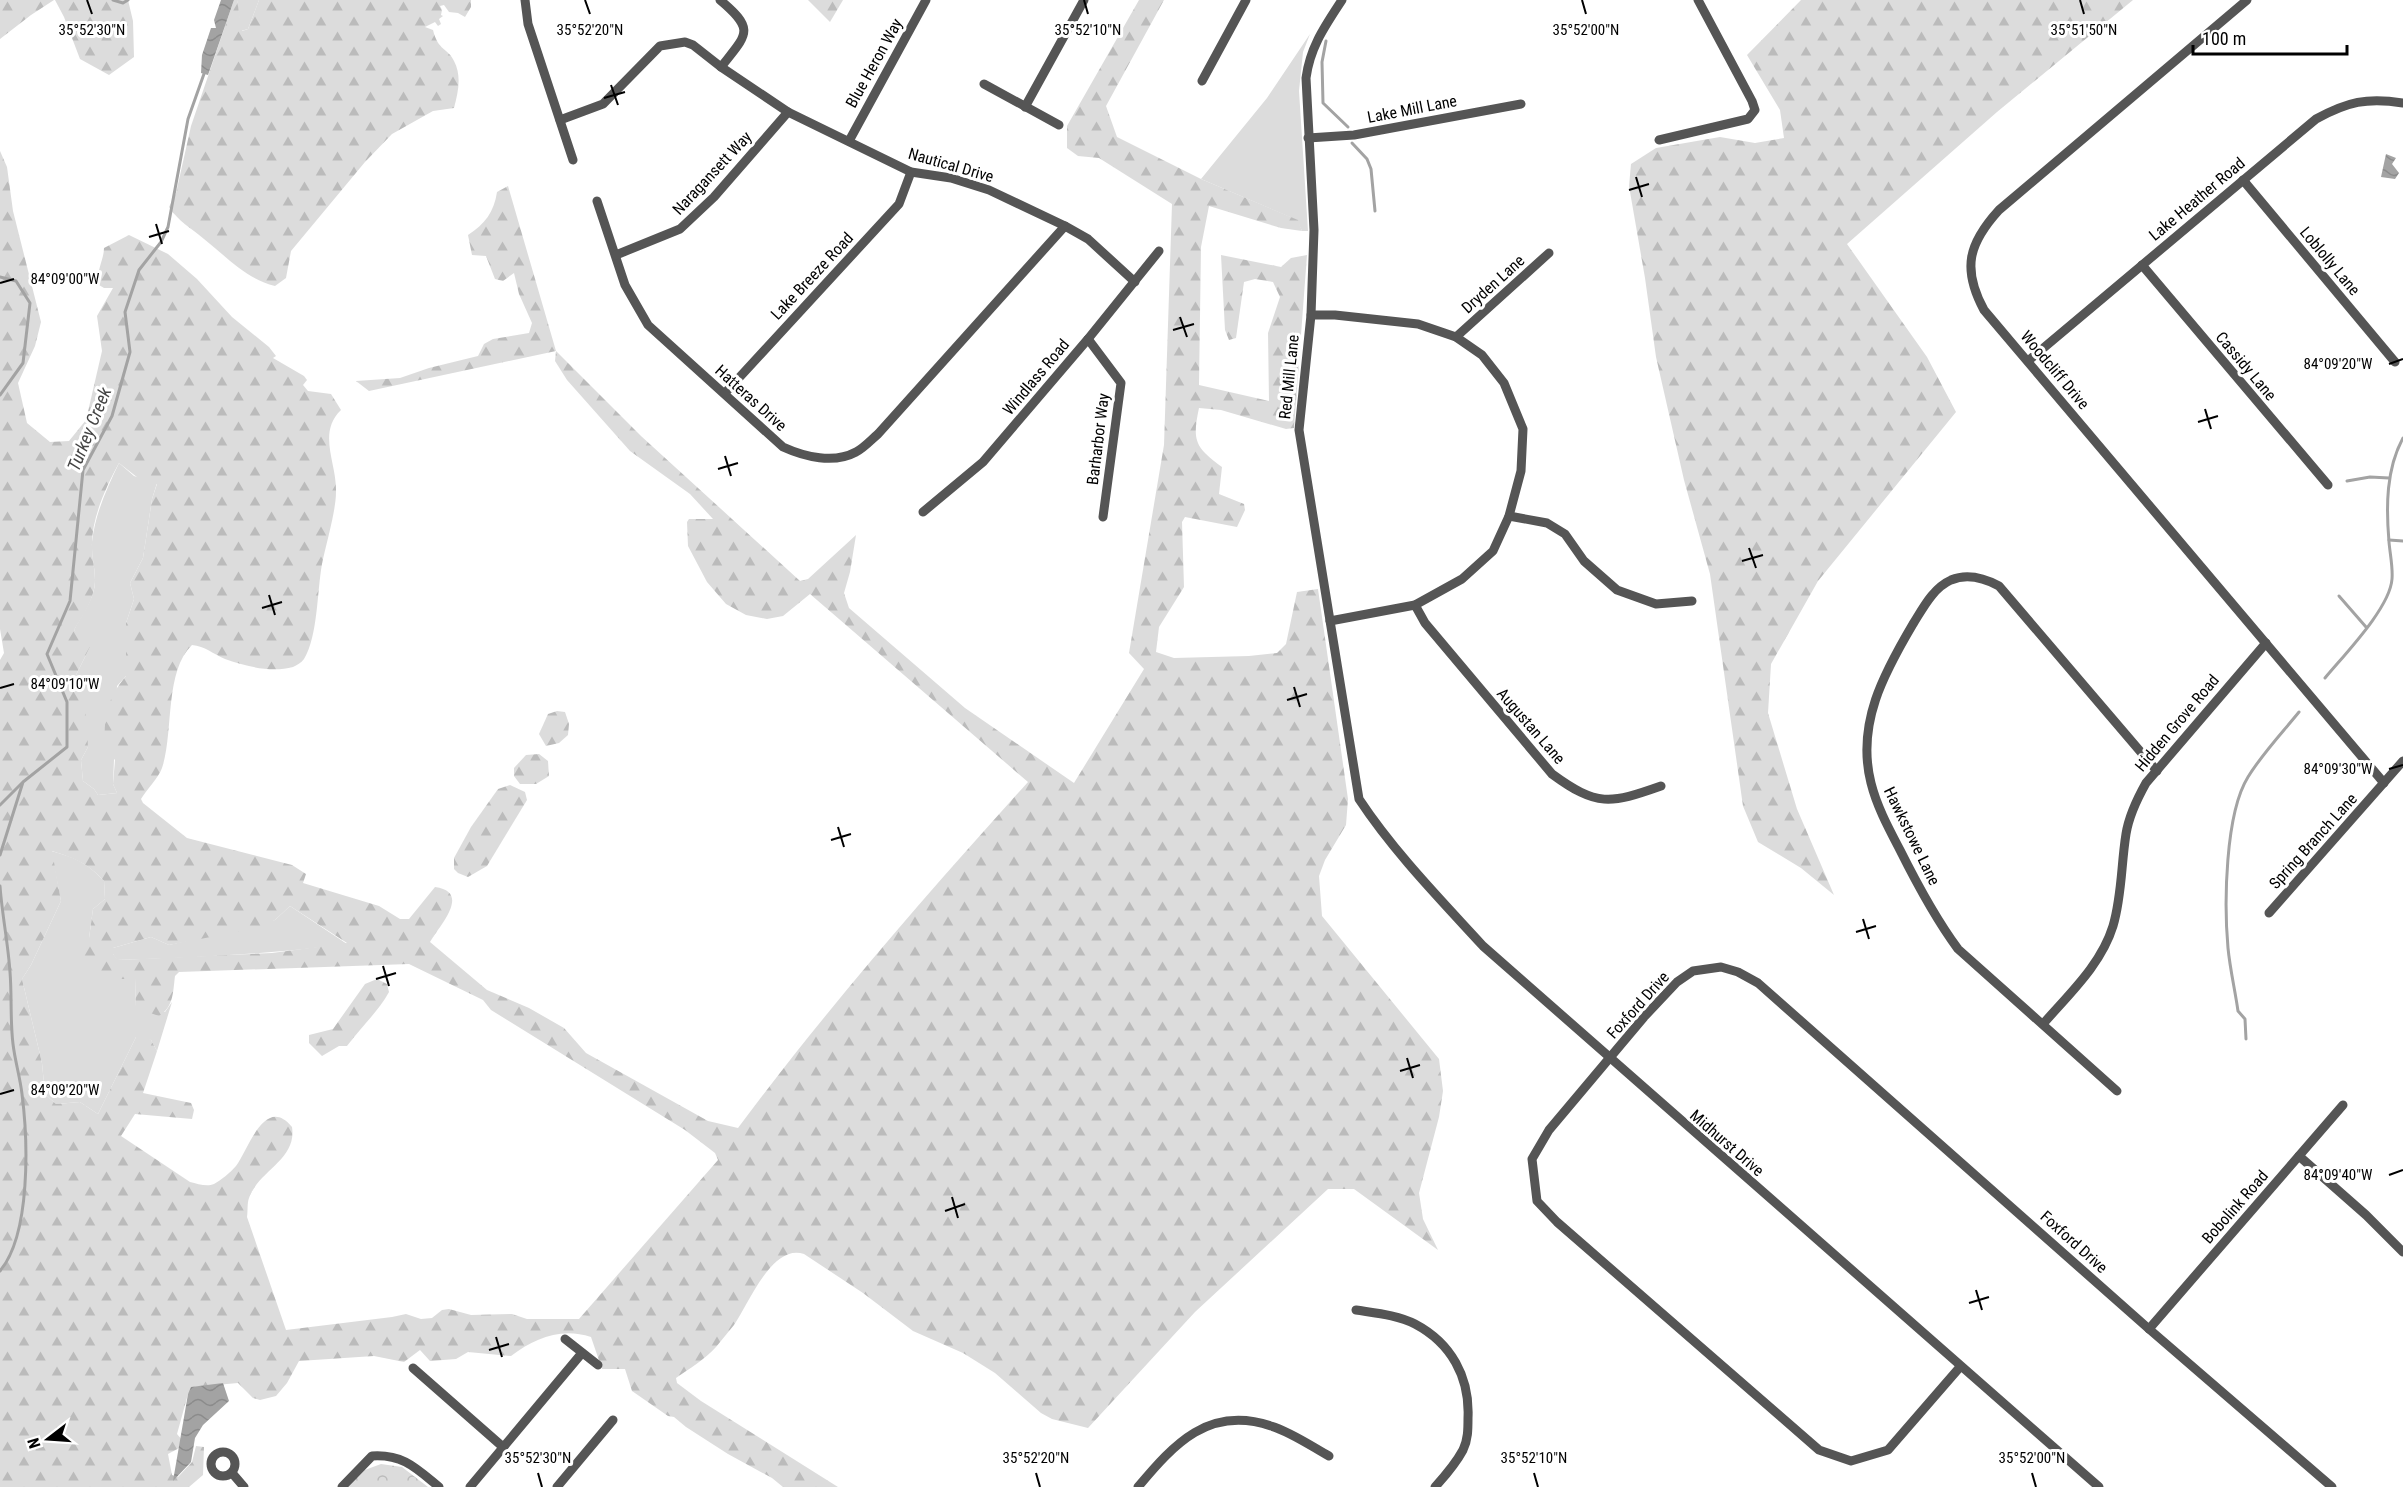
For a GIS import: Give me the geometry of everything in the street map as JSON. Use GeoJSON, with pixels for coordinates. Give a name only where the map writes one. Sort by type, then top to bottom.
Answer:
{"type":"FeatureCollection","features":[{"type":"Feature","properties":{"kind":"street"},"geometry":{"type":"LineString","coordinates":[[525,0],[528,24],[573,160]]}},
{"type":"Feature","properties":{"kind":"street"},"geometry":{"type":"LineString","coordinates":[[720,0],[741,19],[744,30],[740,42],[721,67]]}},
{"type":"Feature","properties":{"kind":"street","name":"Blue Heron Way"},"geometry":{"type":"LineString","coordinates":[[849,141],[926,0]]}},
{"type":"Feature","properties":{"kind":"street"},"geometry":{"type":"LineString","coordinates":[[1025,107],[1084,0]]}},
{"type":"Feature","properties":{"kind":"street"},"geometry":{"type":"LineString","coordinates":[[1202,81],[1246,0]]}},
{"type":"Feature","properties":{"kind":"street","name":"Red Mill Lane"},"geometry":{"type":"LineString","coordinates":[[1342,0],[1316,39],[1308,61],[1306,78],[1314,230],[1311,315],[1299,430],[1359,799]]}},
{"type":"Feature","properties":{"kind":"street"},"geometry":{"type":"LineString","coordinates":[[1659,140],[1748,119],[1755,110],[1698,0]]}},
{"type":"Feature","properties":{"kind":"street","name":"Woodcliff Drive"},"geometry":{"type":"LineString","coordinates":[[2247,0],[1999,210],[1982,229],[1974,248],[1970,266],[1973,290],[1984,310],[2384,783]]}},
{"type":"Feature","properties":{"kind":"street","name":"Nautical Drive"},"geometry":{"type":"LineString","coordinates":[[560,120],[603,104],[660,46],[678,42],[693,45],[721,67],[788,112],[911,172],[951,178],[989,190],[1065,226],[1088,239],[1135,282]]}},
{"type":"Feature","properties":{"kind":"street"},"geometry":{"type":"LineString","coordinates":[[984,84],[1059,125]]}},
{"type":"Feature","properties":{"kind":"street","name":"Lake Heather Road"},"geometry":{"type":"LineString","coordinates":[[2028,361],[2316,119],[2337,108],[2359,101],[2379,99],[2403,103]]}},
{"type":"Feature","properties":{"kind":"street","name":"Lake Mill Lane"},"geometry":{"type":"LineString","coordinates":[[1308,138],[1354,135],[1521,104]]}},
{"type":"Feature","properties":{"kind":"street","name":"Naragansett Way"},"geometry":{"type":"LineString","coordinates":[[616,255],[680,230],[714,197],[788,112]]}},
{"type":"Feature","properties":{"kind":"street","name":"Lake Breeze Road"},"geometry":{"type":"LineString","coordinates":[[725,393],[899,204],[911,172]]}},
{"type":"Feature","properties":{"kind":"street","name":"Loblolly Lane"},"geometry":{"type":"LineString","coordinates":[[2243,180],[2395,362]]}},
{"type":"Feature","properties":{"kind":"street","name":"Hatteras Drive"},"geometry":{"type":"LineString","coordinates":[[597,201],[625,285],[648,325],[783,447],[798,454],[836,458],[856,452],[878,434],[1065,226]]}},
{"type":"Feature","properties":{"kind":"street","name":"Windlass Road"},"geometry":{"type":"LineString","coordinates":[[923,512],[983,462],[1088,339],[1159,251]]}},
{"type":"Feature","properties":{"kind":"street","name":"Dryden Lane"},"geometry":{"type":"LineString","coordinates":[[1456,337],[1549,253]]}},
{"type":"Feature","properties":{"kind":"street","name":"Cassidy Lane"},"geometry":{"type":"LineString","coordinates":[[2142,265],[2328,485]]}},
{"type":"Feature","properties":{"kind":"street"},"geometry":{"type":"LineString","coordinates":[[1311,315],[1335,315],[1418,324],[1456,337],[1482,355],[1504,383],[1523,429],[1521,471],[1509,516],[1493,551],[1462,579],[1415,605],[1330,621]]}},
{"type":"Feature","properties":{"kind":"street","name":"Barharbor Way"},"geometry":{"type":"LineString","coordinates":[[1088,339],[1121,383],[1103,517]]}},
{"type":"Feature","properties":{"kind":"street"},"geometry":{"type":"LineString","coordinates":[[1509,516],[1547,524],[1565,534],[1584,561],[1617,590],[1656,604],[1692,601]]}},
{"type":"Feature","properties":{"kind":"street","name":"Hawkstowe Lane"},"geometry":{"type":"LineString","coordinates":[[2117,1091],[1958,949],[1938,920],[1881,811],[1871,782],[1868,753],[1870,722],[1877,690],[1891,662],[1937,589],[1952,579],[1968,576],[1984,578],[1999,586],[2157,771]]}},
{"type":"Feature","properties":{"kind":"street","name":"Augustan Lane"},"geometry":{"type":"LineString","coordinates":[[1415,605],[1425,623],[1552,774],[1576,792],[1599,800],[1629,797],[1661,786]]}},
{"type":"Feature","properties":{"kind":"street","name":"Hidden Grove Road"},"geometry":{"type":"LineString","coordinates":[[2043,1024],[2085,976],[2101,953],[2112,927],[2120,894],[2126,833],[2133,807],[2146,783],[2266,643]]}},
{"type":"Feature","properties":{"kind":"street","name":"Spring Branch Lane"},"geometry":{"type":"LineString","coordinates":[[2269,913],[2403,761]]}},
{"type":"Feature","properties":{"kind":"street","name":"Midhurst Drive"},"geometry":{"type":"LineString","coordinates":[[1359,799],[1373,820],[1433,892],[1483,946],[2099,1487]]}},
{"type":"Feature","properties":{"kind":"street","name":"Foxford Drive"},"geometry":{"type":"LineString","coordinates":[[1960,1367],[1888,1450],[1851,1461],[1819,1450],[1557,1222],[1537,1201],[1532,1159],[1549,1130],[1677,982],[1694,971],[1721,967],[1738,972],[1758,983],[2149,1329],[2332,1487]]}},
{"type":"Feature","properties":{"kind":"street","name":"Bobolink Road"},"geometry":{"type":"LineString","coordinates":[[2149,1329],[2343,1105]]}},
{"type":"Feature","properties":{"kind":"street"},"geometry":{"type":"LineString","coordinates":[[2299,1156],[2366,1215],[2403,1252]]}},
{"type":"Feature","properties":{"kind":"street"},"geometry":{"type":"LineString","coordinates":[[1356,1310],[1413,1323],[1441,1342],[1460,1366],[1468,1393],[1467,1435],[1463,1449],[1435,1487]]}},
{"type":"Feature","properties":{"kind":"street"},"geometry":{"type":"LineString","coordinates":[[565,1339],[598,1365]]}},
{"type":"Feature","properties":{"kind":"street"},"geometry":{"type":"LineString","coordinates":[[470,1487],[582,1353]]}},
{"type":"Feature","properties":{"kind":"street"},"geometry":{"type":"LineString","coordinates":[[413,1368],[503,1448]]}},
{"type":"Feature","properties":{"kind":"street"},"geometry":{"type":"LineString","coordinates":[[557,1487],[613,1420]]}},
{"type":"Feature","properties":{"kind":"street"},"geometry":{"type":"LineString","coordinates":[[1138,1487],[1169,1450],[1197,1429],[1236,1420],[1271,1425],[1329,1456]]}},
{"type":"Feature","properties":{"kind":"street"},"geometry":{"type":"LineString","coordinates":[[342,1487],[372,1456],[388,1455],[401,1458],[439,1487]]}},
{"type":"Feature","properties":{"kind":"street"},"geometry":{"type":"LineString","coordinates":[[232,1473],[244,1487]]}},
{"type":"Feature","properties":{"kind":"green space"},"geometry":{"type":"Polygon","coordinates":[[[0,0],[54,0],[0,39],[0,0]]]}},
{"type":"Feature","properties":{"kind":"green space"},"geometry":{"type":"Polygon","coordinates":[[[55,0],[128,0],[133,21],[134,57],[109,75],[80,59],[55,0]]]}},
{"type":"Feature","properties":{"kind":"green space"},"geometry":{"type":"Polygon","coordinates":[[[234,0],[237,0],[242,31],[248,29],[259,0],[471,0],[471,7],[465,17],[449,12],[444,5],[440,6],[443,16],[439,19],[441,24],[438,26],[435,22],[425,27],[433,30],[440,46],[452,57],[456,67],[458,84],[454,108],[433,111],[392,134],[365,162],[291,251],[286,278],[275,286],[237,267],[181,220],[169,207],[176,193],[191,126],[234,0]]]}},
{"type":"Feature","properties":{"kind":"green space"},"geometry":{"type":"Polygon","coordinates":[[[237,0],[259,0],[248,29],[241,31],[237,0]]]}},
{"type":"Feature","properties":{"kind":"green space"},"geometry":{"type":"Polygon","coordinates":[[[808,0],[843,0],[830,22],[808,0]]]}},
{"type":"Feature","properties":{"kind":"green space"},"geometry":{"type":"Polygon","coordinates":[[[1139,0],[1164,0],[1106,106],[1117,137],[1201,179],[1298,220],[1302,231],[1281,228],[1209,206],[1201,247],[1199,385],[1269,401],[1268,333],[1280,297],[1273,282],[1255,279],[1244,282],[1236,338],[1229,340],[1225,330],[1221,255],[1281,267],[1291,258],[1307,255],[1294,428],[1286,429],[1221,410],[1199,408],[1196,436],[1206,454],[1222,467],[1219,494],[1244,504],[1245,510],[1237,527],[1185,517],[1182,522],[1184,587],[1159,627],[1156,652],[1174,658],[1277,653],[1286,644],[1297,592],[1318,589],[1348,799],[1346,825],[1325,860],[1319,876],[1322,916],[1439,1059],[1443,1091],[1439,1117],[1419,1193],[1423,1219],[1438,1250],[1354,1189],[1328,1189],[1195,1312],[1088,1428],[1052,1419],[1041,1413],[995,1373],[963,1353],[913,1331],[863,1293],[804,1254],[792,1253],[771,1266],[734,1325],[716,1347],[676,1378],[677,1383],[701,1401],[838,1487],[783,1487],[632,1391],[625,1369],[602,1369],[591,1337],[569,1333],[539,1339],[511,1356],[468,1352],[456,1359],[430,1361],[420,1350],[404,1362],[374,1356],[299,1361],[287,1383],[276,1396],[260,1400],[253,1398],[238,1383],[194,1387],[188,1394],[177,1434],[183,1441],[183,1446],[168,1454],[172,1475],[178,1477],[192,1462],[196,1446],[204,1447],[203,1475],[189,1487],[0,1487],[0,660],[4,653],[0,629],[0,151],[7,167],[13,211],[41,322],[35,346],[18,383],[27,423],[50,442],[69,441],[86,420],[102,351],[97,316],[113,288],[104,288],[99,285],[98,276],[104,248],[129,235],[168,254],[197,279],[232,317],[269,347],[276,356],[273,358],[304,376],[307,380],[303,385],[308,391],[331,394],[341,410],[330,428],[329,438],[336,481],[336,500],[322,564],[315,626],[304,659],[293,667],[285,669],[258,668],[225,659],[192,645],[177,671],[173,687],[166,754],[162,768],[141,799],[187,838],[292,865],[306,874],[303,883],[379,906],[400,919],[409,919],[435,887],[446,890],[451,895],[450,910],[430,942],[487,990],[529,1008],[564,1028],[586,1053],[708,1121],[738,1128],[879,952],[1028,782],[810,594],[783,616],[767,619],[746,615],[726,604],[707,582],[688,546],[687,522],[689,519],[713,519],[690,494],[630,451],[567,380],[555,361],[556,351],[641,436],[800,581],[808,579],[856,535],[844,593],[849,608],[965,708],[1074,783],[1144,669],[1129,653],[1164,445],[1172,204],[1099,158],[1078,156],[1067,148],[1067,126],[1139,0]],[[119,463],[104,493],[94,525],[92,547],[95,582],[93,593],[88,607],[74,630],[88,640],[90,647],[75,677],[83,689],[87,728],[88,747],[81,760],[83,781],[98,795],[117,793],[113,784],[115,760],[105,749],[107,711],[114,694],[126,676],[126,623],[134,599],[130,583],[143,558],[152,499],[157,484],[147,485],[119,463]],[[52,851],[61,901],[22,979],[42,1063],[45,1094],[56,1104],[80,1102],[98,1114],[136,1037],[143,1035],[151,1040],[157,1051],[143,1093],[191,1103],[194,1110],[192,1119],[135,1114],[121,1136],[190,1182],[211,1185],[225,1176],[236,1166],[258,1128],[266,1121],[274,1117],[282,1119],[292,1127],[289,1148],[254,1188],[249,1198],[247,1217],[286,1330],[406,1314],[421,1319],[432,1318],[442,1310],[449,1309],[471,1315],[512,1314],[527,1319],[579,1319],[718,1160],[715,1153],[685,1130],[491,1010],[483,1000],[409,964],[179,972],[175,976],[170,1003],[164,1012],[159,1016],[136,1008],[135,979],[93,979],[79,944],[89,938],[93,909],[105,899],[104,881],[92,869],[80,862],[52,851]],[[290,906],[275,920],[257,928],[169,945],[151,937],[113,948],[113,954],[118,960],[272,953],[347,943],[290,906]]]}},
{"type":"Feature","properties":{"kind":"green space"},"geometry":{"type":"Polygon","coordinates":[[[1801,0],[2133,0],[1997,112],[1847,244],[1927,357],[1956,412],[1818,581],[1771,664],[1768,713],[1797,809],[1834,895],[1801,868],[1758,842],[1743,806],[1710,574],[1684,480],[1656,357],[1629,186],[1631,164],[1656,148],[1720,137],[1755,143],[1784,138],[1780,110],[1747,55],[1801,0]]]}},
{"type":"Feature","properties":{"kind":"green space"},"geometry":{"type":"Polygon","coordinates":[[[1310,34],[1303,52],[1299,91],[1308,231],[1302,231],[1297,220],[1201,179],[1267,98],[1310,34]]]}},
{"type":"Feature","properties":{"kind":"green space"},"geometry":{"type":"Polygon","coordinates":[[[508,186],[556,351],[369,391],[356,381],[400,378],[478,356],[484,344],[493,339],[529,333],[532,323],[519,294],[514,273],[503,281],[495,279],[486,256],[472,255],[468,235],[488,217],[494,206],[497,192],[508,186]]]}},
{"type":"Feature","properties":{"kind":"green space"},"geometry":{"type":"Polygon","coordinates":[[[119,463],[134,476],[157,483],[152,499],[143,558],[130,583],[134,599],[126,623],[126,676],[117,686],[113,784],[117,793],[98,795],[83,781],[81,760],[88,747],[75,677],[90,647],[74,630],[88,606],[95,586],[92,547],[96,521],[119,463]]]}},
{"type":"Feature","properties":{"kind":"green space"},"geometry":{"type":"Polygon","coordinates":[[[557,711],[565,712],[569,724],[568,735],[559,743],[546,746],[539,734],[548,714],[557,711]]]}},
{"type":"Feature","properties":{"kind":"green space"},"geometry":{"type":"Polygon","coordinates":[[[539,754],[548,761],[549,776],[536,784],[520,784],[514,776],[514,768],[526,755],[539,754]]]}},
{"type":"Feature","properties":{"kind":"green space"},"geometry":{"type":"Polygon","coordinates":[[[510,785],[525,792],[527,800],[487,866],[468,877],[458,873],[454,869],[454,858],[471,827],[498,789],[510,785]]]}},
{"type":"Feature","properties":{"kind":"green space"},"geometry":{"type":"Polygon","coordinates":[[[51,851],[80,862],[92,869],[104,881],[105,899],[93,909],[89,938],[135,979],[136,1007],[165,1012],[172,1002],[157,1051],[151,1040],[136,1037],[98,1114],[80,1102],[56,1104],[45,1094],[42,1063],[22,979],[61,901],[51,851]]]}},
{"type":"Feature","properties":{"kind":"green space"},"geometry":{"type":"Polygon","coordinates":[[[290,906],[347,944],[261,953],[175,958],[117,960],[113,954],[113,948],[151,937],[169,945],[275,920],[290,906]]]}},
{"type":"Feature","properties":{"kind":"green space"},"geometry":{"type":"Polygon","coordinates":[[[377,979],[387,984],[389,992],[380,1006],[347,1046],[339,1046],[322,1056],[309,1043],[309,1035],[333,1029],[365,984],[377,979]]]}},
{"type":"Feature","properties":{"kind":"green space"},"geometry":{"type":"Polygon","coordinates":[[[381,1464],[402,1467],[428,1487],[348,1487],[362,1471],[381,1464]]]}},
{"type":"Feature","properties":{"kind":"water"},"geometry":{"type":"Polygon","coordinates":[[[221,0],[234,0],[208,75],[201,73],[202,55],[211,28],[216,28],[214,20],[221,0]]]}},
{"type":"Feature","properties":{"kind":"water"},"geometry":{"type":"Polygon","coordinates":[[[2386,154],[2396,158],[2392,164],[2399,173],[2395,179],[2381,177],[2386,154]]]}},
{"type":"Feature","properties":{"kind":"water"},"geometry":{"type":"Polygon","coordinates":[[[223,1383],[229,1401],[203,1425],[195,1438],[191,1462],[173,1481],[191,1387],[223,1383]]]}},
{"type":"Feature","properties":{"kind":"waterway"},"geometry":{"type":"LineString","coordinates":[[113,0],[123,3],[128,0]]}},
{"type":"Feature","properties":{"kind":"waterway"},"geometry":{"type":"LineString","coordinates":[[1326,41],[1322,62],[1323,103],[1348,127]]}},
{"type":"Feature","properties":{"kind":"waterway","name":"Turkey Creek"},"geometry":{"type":"LineString","coordinates":[[0,855],[23,782],[67,747],[67,702],[47,654],[70,601],[83,470],[112,416],[130,352],[125,312],[139,270],[161,242],[168,227],[188,119],[205,71]]}},
{"type":"Feature","properties":{"kind":"waterway"},"geometry":{"type":"LineString","coordinates":[[1352,143],[1367,159],[1371,169],[1375,211]]}},
{"type":"Feature","properties":{"kind":"waterway"},"geometry":{"type":"LineString","coordinates":[[0,277],[16,281],[30,303],[23,363],[0,395]]}},
{"type":"Feature","properties":{"kind":"waterway"},"geometry":{"type":"LineString","coordinates":[[2325,678],[2365,631],[2389,591],[2392,574],[2388,529],[2388,488],[2393,462],[2403,438]]}},
{"type":"Feature","properties":{"kind":"waterway"},"geometry":{"type":"LineString","coordinates":[[2347,481],[2370,477],[2389,478]]}},
{"type":"Feature","properties":{"kind":"waterway"},"geometry":{"type":"LineString","coordinates":[[2389,540],[2403,541]]}},
{"type":"Feature","properties":{"kind":"waterway"},"geometry":{"type":"LineString","coordinates":[[2339,596],[2366,627]]}},
{"type":"Feature","properties":{"kind":"waterway"},"geometry":{"type":"LineString","coordinates":[[2246,1039],[2245,1019],[2238,1011],[2228,948],[2226,908],[2231,836],[2240,793],[2248,777],[2299,712]]}},
{"type":"Feature","properties":{"kind":"waterway"},"geometry":{"type":"LineString","coordinates":[[0,805],[22,783]]}},
{"type":"Feature","properties":{"kind":"waterway","name":"Turkey Creek"},"geometry":{"type":"LineString","coordinates":[[0,886],[10,972],[13,1044],[24,1114],[26,1161],[22,1211],[17,1234],[10,1255],[0,1271]]}}]}
